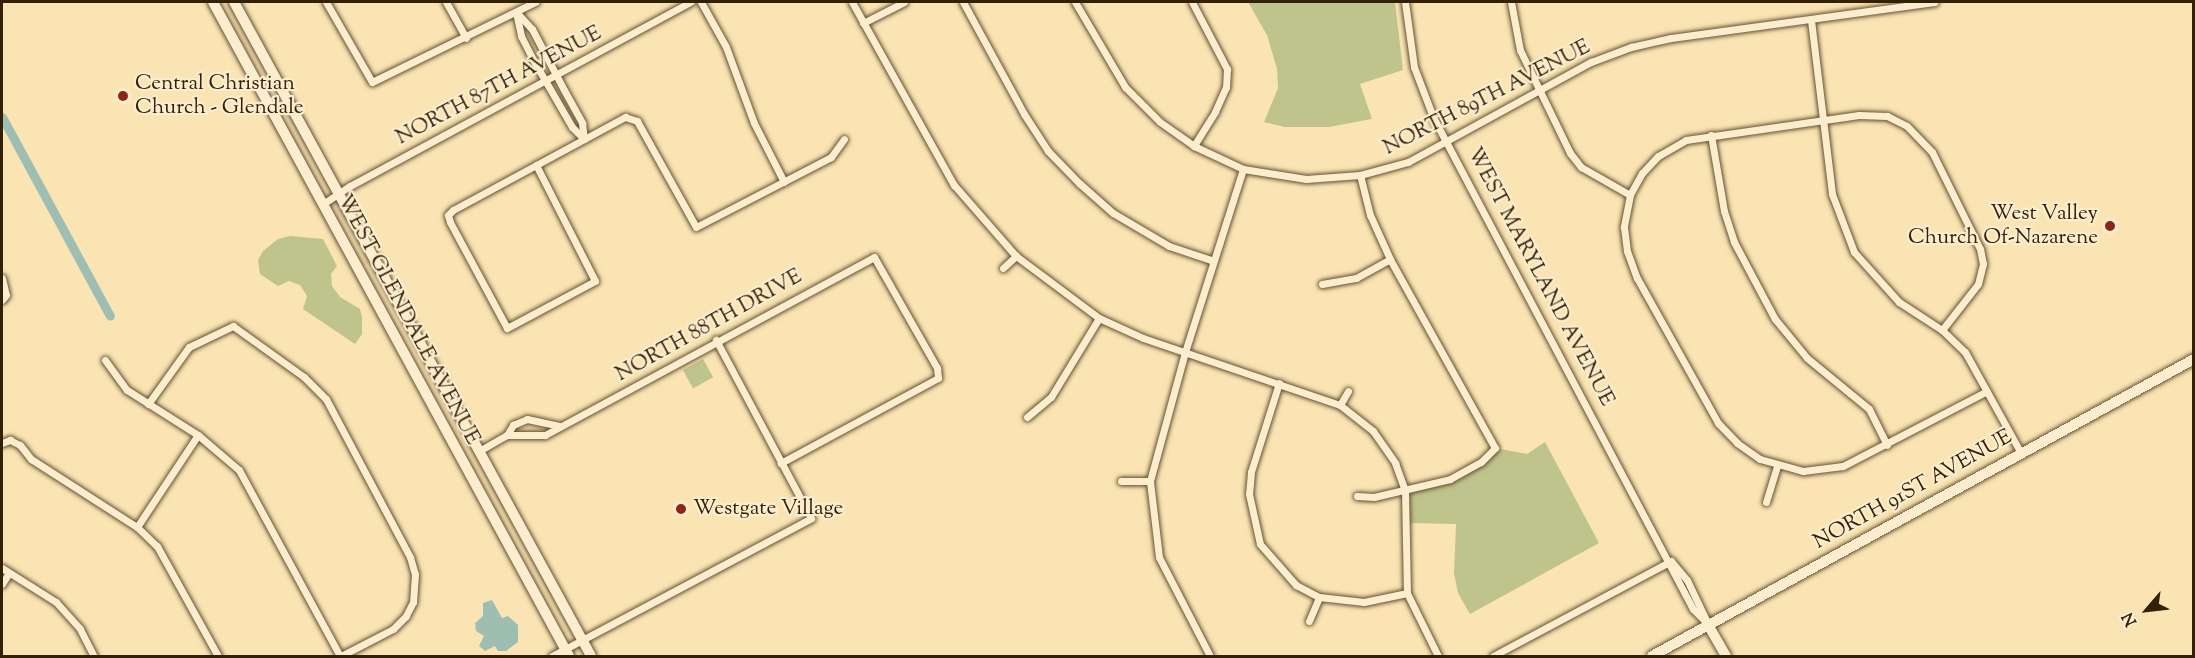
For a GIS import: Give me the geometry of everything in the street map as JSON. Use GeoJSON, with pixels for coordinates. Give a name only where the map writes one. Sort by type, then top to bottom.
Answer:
{"type":"FeatureCollection","features":[{"type":"Feature","properties":{"kind":"main road","name":"WEST GLENDALE AVENUE"},"geometry":{"type":"LineString","coordinates":[[213,2],[567,653]]}},
{"type":"Feature","properties":{"kind":"main road","name":"WEST GLENDALE AVENUE"},"geometry":{"type":"LineString","coordinates":[[234,2],[591,657]]}},
{"type":"Feature","properties":{"kind":"main road","name":"NORTH 91ST AVENUE"},"geometry":{"type":"LineString","coordinates":[[1652,657],[1707,624],[2193,359]]}},
{"type":"Feature","properties":{"kind":"main road"},"geometry":{"type":"LineString","coordinates":[[462,460],[479,451]]}},
{"type":"Feature","properties":{"kind":"main road","name":"WEST MARYLAND AVENUE"},"geometry":{"type":"LineString","coordinates":[[1707,624],[1725,657]]}},
{"type":"Feature","properties":{"kind":"street"},"geometry":{"type":"LineString","coordinates":[[326,2],[372,82],[466,38],[535,2]]}},
{"type":"Feature","properties":{"kind":"street"},"geometry":{"type":"LineString","coordinates":[[446,2],[466,38]]}},
{"type":"Feature","properties":{"kind":"street","name":"NORTH 87TH AVENUE"},"geometry":{"type":"LineString","coordinates":[[323,204],[339,193],[691,2]]}},
{"type":"Feature","properties":{"kind":"street"},"geometry":{"type":"LineString","coordinates":[[701,2],[726,47],[754,123],[784,182]]}},
{"type":"Feature","properties":{"kind":"street"},"geometry":{"type":"LineString","coordinates":[[852,2],[954,185],[1016,256],[1099,318],[1185,352],[1340,405],[1373,432],[1395,463],[1405,490],[1407,593],[1438,657]]}},
{"type":"Feature","properties":{"kind":"street"},"geometry":{"type":"LineString","coordinates":[[863,23],[904,2]]}},
{"type":"Feature","properties":{"kind":"street"},"geometry":{"type":"LineString","coordinates":[[963,2],[1024,114],[1048,151],[1079,183],[1113,213],[1169,246],[1214,261]]}},
{"type":"Feature","properties":{"kind":"street","name":"NORTH 89TH AVENUE"},"geometry":{"type":"LineString","coordinates":[[1075,2],[1125,87],[1151,114],[1194,146],[1243,169],[1289,178],[1360,176],[1408,162],[1591,62],[1641,44],[1935,2]]}},
{"type":"Feature","properties":{"kind":"street"},"geometry":{"type":"LineString","coordinates":[[1192,2],[1227,69],[1226,87],[1194,146]]}},
{"type":"Feature","properties":{"kind":"street","name":"WEST MARYLAND AVENUE"},"geometry":{"type":"LineString","coordinates":[[1406,2],[1417,77],[1445,142],[1671,561],[1687,580],[1707,624]]}},
{"type":"Feature","properties":{"kind":"street"},"geometry":{"type":"LineString","coordinates":[[1511,2],[1520,50],[1539,92],[1581,167],[1630,195]]}},
{"type":"Feature","properties":{"kind":"street"},"geometry":{"type":"LineString","coordinates":[[516,12],[536,38],[556,74],[582,123],[584,140]]}},
{"type":"Feature","properties":{"kind":"street"},"geometry":{"type":"LineString","coordinates":[[516,12],[525,44],[547,79],[572,128],[584,140]]}},
{"type":"Feature","properties":{"kind":"street"},"geometry":{"type":"LineString","coordinates":[[1810,20],[1832,194],[1854,252],[1899,302],[1942,330],[1970,360],[2021,453]]}},
{"type":"Feature","properties":{"kind":"street"},"geometry":{"type":"LineString","coordinates":[[525,44],[536,38]]}},
{"type":"Feature","properties":{"kind":"street"},"geometry":{"type":"LineString","coordinates":[[536,165],[595,281],[507,328],[448,214],[536,165],[632,116],[696,226],[831,157],[844,139]]}},
{"type":"Feature","properties":{"kind":"street"},"geometry":{"type":"LineString","coordinates":[[1942,330],[1978,284],[1983,264],[1973,232],[1932,152],[1907,126],[1887,116],[1711,135],[1686,140],[1658,156],[1641,173],[1630,195],[1624,227],[1627,251],[1637,278],[1718,423],[1737,443],[1761,459],[1777,466],[1803,471],[1832,469],[1887,445],[1987,391]]}},
{"type":"Feature","properties":{"kind":"street"},"geometry":{"type":"LineString","coordinates":[[1711,135],[1724,211],[1734,242],[1775,320],[1807,358],[1869,409],[1887,445]]}},
{"type":"Feature","properties":{"kind":"street"},"geometry":{"type":"LineString","coordinates":[[1210,657],[1159,557],[1150,481],[1185,352],[1243,169]]}},
{"type":"Feature","properties":{"kind":"street"},"geometry":{"type":"LineString","coordinates":[[1357,496],[1405,490],[1450,479],[1481,462],[1495,448],[1390,259],[1370,215],[1360,176]]}},
{"type":"Feature","properties":{"kind":"street"},"geometry":{"type":"LineString","coordinates":[[1004,268],[1016,256]]}},
{"type":"Feature","properties":{"kind":"street","name":"NORTH 88TH DRIVE"},"geometry":{"type":"LineString","coordinates":[[479,451],[507,435],[545,435],[716,340],[874,257],[938,368],[938,378],[781,464]]}},
{"type":"Feature","properties":{"kind":"street"},"geometry":{"type":"LineString","coordinates":[[1322,284],[1356,278],[1390,259]]}},
{"type":"Feature","properties":{"kind":"street"},"geometry":{"type":"LineString","coordinates":[[2,278],[4,298]]}},
{"type":"Feature","properties":{"kind":"street"},"geometry":{"type":"LineString","coordinates":[[1027,417],[1051,397],[1099,318]]}},
{"type":"Feature","properties":{"kind":"street"},"geometry":{"type":"LineString","coordinates":[[105,360],[127,390],[148,404],[198,435],[231,460],[247,480],[341,657],[393,629],[413,602],[415,574],[410,557],[326,399],[304,377],[233,327],[189,347],[148,404]]}},
{"type":"Feature","properties":{"kind":"street"},"geometry":{"type":"LineString","coordinates":[[552,657],[567,653],[582,640],[811,518],[716,340]]}},
{"type":"Feature","properties":{"kind":"street"},"geometry":{"type":"LineString","coordinates":[[1279,383],[1251,472],[1249,494],[1253,527],[1271,561],[1296,585],[1319,597],[1364,602],[1407,593]]}},
{"type":"Feature","properties":{"kind":"street"},"geometry":{"type":"LineString","coordinates":[[1340,405],[1348,391]]}},
{"type":"Feature","properties":{"kind":"street"},"geometry":{"type":"LineString","coordinates":[[527,435],[527,419],[560,426]]}},
{"type":"Feature","properties":{"kind":"street","name":"NORTH 88TH DRIVE"},"geometry":{"type":"LineString","coordinates":[[507,435],[513,424],[527,419]]}},
{"type":"Feature","properties":{"kind":"street"},"geometry":{"type":"LineString","coordinates":[[137,527],[198,435]]}},
{"type":"Feature","properties":{"kind":"street"},"geometry":{"type":"LineString","coordinates":[[2,443],[10,440],[32,459],[137,527],[171,567],[218,657]]}},
{"type":"Feature","properties":{"kind":"street"},"geometry":{"type":"LineString","coordinates":[[1766,502],[1777,466]]}},
{"type":"Feature","properties":{"kind":"street"},"geometry":{"type":"LineString","coordinates":[[1121,481],[1150,481]]}},
{"type":"Feature","properties":{"kind":"street"},"geometry":{"type":"LineString","coordinates":[[1493,657],[1671,561]]}},
{"type":"Feature","properties":{"kind":"street"},"geometry":{"type":"LineString","coordinates":[[2,568],[69,616],[94,657]]}},
{"type":"Feature","properties":{"kind":"street"},"geometry":{"type":"LineString","coordinates":[[2,584],[9,573]]}},
{"type":"Feature","properties":{"kind":"street"},"geometry":{"type":"LineString","coordinates":[[1309,621],[1319,597]]}},
{"type":"Feature","properties":{"kind":"green space"},"geometry":{"type":"Polygon","coordinates":[[[1248,2],[1395,2],[1403,70],[1360,84],[1372,119],[1329,127],[1285,127],[1264,122],[1278,88],[1277,69],[1267,35],[1248,2]]]}},
{"type":"Feature","properties":{"kind":"green space"},"geometry":{"type":"Polygon","coordinates":[[[290,236],[323,239],[337,266],[331,274],[332,286],[340,297],[360,309],[362,334],[355,344],[303,309],[307,296],[300,285],[289,281],[278,286],[260,274],[258,260],[263,251],[278,239],[290,236]]]}},
{"type":"Feature","properties":{"kind":"green space"},"geometry":{"type":"Polygon","coordinates":[[[703,359],[713,377],[693,389],[683,370],[703,359]]]}},
{"type":"Feature","properties":{"kind":"green space"},"geometry":{"type":"Polygon","coordinates":[[[1545,442],[1599,543],[1470,614],[1458,593],[1454,573],[1456,524],[1408,523],[1405,490],[1463,472],[1495,448],[1527,454],[1545,442]]]}},
{"type":"Feature","properties":{"kind":"shaded area"},"geometry":{"type":"Polygon","coordinates":[[[492,600],[502,618],[508,616],[518,625],[518,642],[506,651],[498,651],[495,646],[485,651],[479,646],[484,636],[476,631],[475,623],[483,616],[483,603],[492,600]]]}},
{"type":"Feature","properties":{"kind":"waterway"},"geometry":{"type":"LineString","coordinates":[[2,117],[110,316]]}},
{"type":"Feature","properties":{"kind":"place","name":"Central Christian Church - Glendale"},"geometry":{"type":"Point","coordinates":[123,96]}},
{"type":"Feature","properties":{"kind":"place","name":"West Valley Church Of-Nazarene"},"geometry":{"type":"Point","coordinates":[2110,226]}},
{"type":"Feature","properties":{"kind":"place","name":"Westgate Village"},"geometry":{"type":"Point","coordinates":[681,509]}}]}
